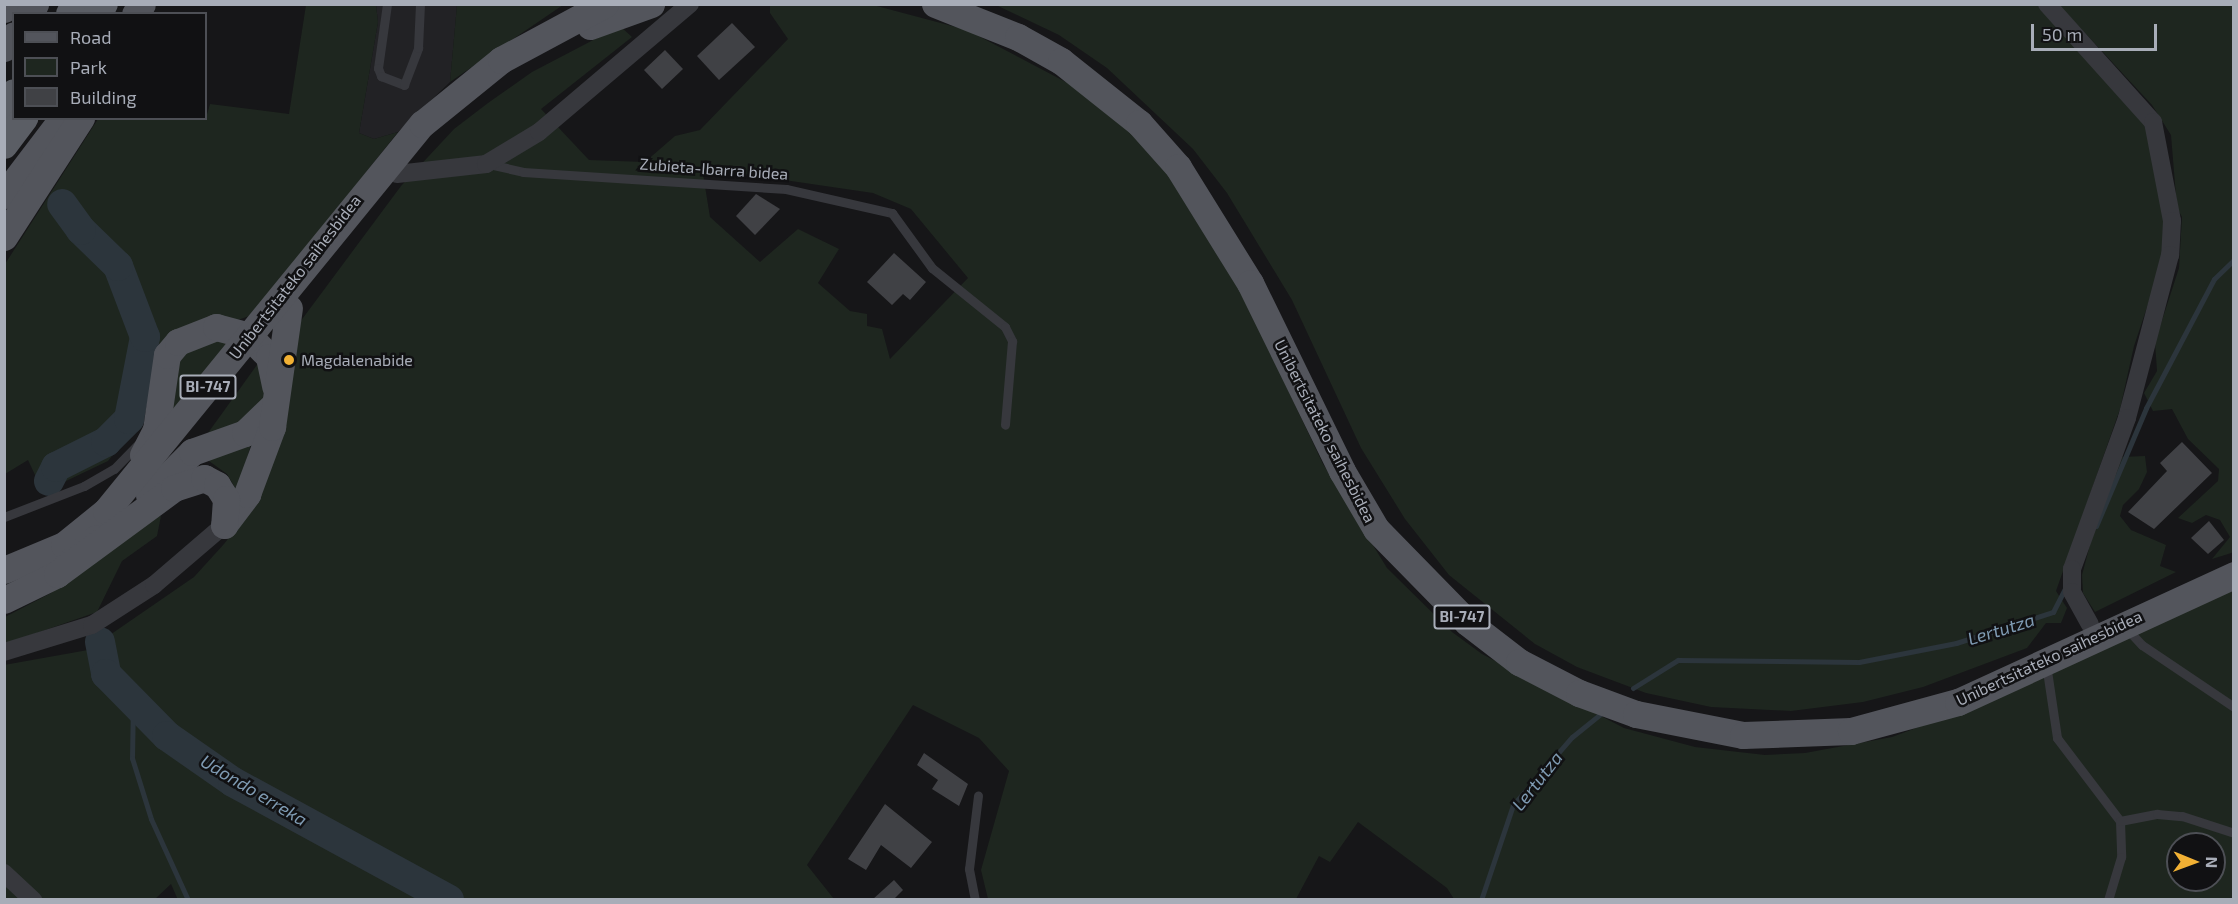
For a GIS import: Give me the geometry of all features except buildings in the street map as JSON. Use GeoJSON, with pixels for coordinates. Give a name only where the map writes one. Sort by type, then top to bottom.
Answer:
{"type":"FeatureCollection","features":[{"type":"Feature","properties":{"kind":"highway"},"geometry":{"type":"LineString","coordinates":[[4,145],[23,120]]}},
{"type":"Feature","properties":{"kind":"main road"},"geometry":{"type":"LineString","coordinates":[[4,9],[9,4]]}},
{"type":"Feature","properties":{"kind":"main road","name":"Unibertsitateko saihesbidea"},"geometry":{"type":"LineString","coordinates":[[57,574],[151,482],[383,168],[443,105],[501,60],[605,4]]}},
{"type":"Feature","properties":{"kind":"main road","name":"Unibertsitateko saihesbidea"},"geometry":{"type":"LineString","coordinates":[[4,570],[64,545],[106,511],[254,340],[289,308],[397,174],[455,114],[504,75],[562,39],[651,4]]}},
{"type":"Feature","properties":{"kind":"main road","name":"Unibertsitateko saihesbidea"},"geometry":{"type":"LineString","coordinates":[[935,4],[1018,37],[1061,61],[1139,123],[1170,158],[1250,283],[1342,471],[1376,529],[1467,622],[1519,662],[1579,693],[1636,714],[1743,735],[1807,735],[1902,721],[1958,702],[2122,623],[2234,575]]}},
{"type":"Feature","properties":{"kind":"main road","name":"Unibertsitateko saihesbidea"},"geometry":{"type":"LineString","coordinates":[[977,4],[1060,45],[1156,122],[1206,183],[1242,243],[1354,464],[1397,532],[1478,613],[1553,664],[1633,699],[1690,713],[1744,721],[1808,721],[1898,707],[1956,688],[2145,595],[2234,560]]}},
{"type":"Feature","properties":{"kind":"main road"},"geometry":{"type":"LineString","coordinates":[[4,195],[60,120]]}},
{"type":"Feature","properties":{"kind":"main road"},"geometry":{"type":"LineString","coordinates":[[4,237],[80,120]]}},
{"type":"Feature","properties":{"kind":"main road"},"geometry":{"type":"LineString","coordinates":[[225,525],[248,494],[272,428],[289,308]]}},
{"type":"Feature","properties":{"kind":"main road"},"geometry":{"type":"LineString","coordinates":[[120,528],[192,452],[245,433],[275,395],[269,357],[254,340],[216,327],[178,342],[165,363],[156,430],[128,485]]}},
{"type":"Feature","properties":{"kind":"main road"},"geometry":{"type":"LineString","coordinates":[[57,574],[174,488],[204,478],[217,485],[226,499],[225,525]]}},
{"type":"Feature","properties":{"kind":"main road","name":"BI-747"},"geometry":{"type":"LineString","coordinates":[[10,596],[57,574]]}},
{"type":"Feature","properties":{"kind":"street"},"geometry":{"type":"LineString","coordinates":[[397,174],[486,164],[539,132],[690,4]]}},
{"type":"Feature","properties":{"kind":"street"},"geometry":{"type":"LineString","coordinates":[[2047,4],[2152,122],[2172,221],[2170,255],[2127,418],[2072,569],[2073,592],[2090,624]]}},
{"type":"Feature","properties":{"kind":"street"},"geometry":{"type":"LineString","coordinates":[[4,652],[92,625],[154,585],[225,525]]}},
{"type":"Feature","properties":{"kind":"street"},"geometry":{"type":"LineString","coordinates":[[4,873],[33,900]]}},
{"type":"Feature","properties":{"kind":"lane"},"geometry":{"type":"LineString","coordinates":[[387,4],[378,68],[381,76],[404,85],[418,48],[420,4]]}},
{"type":"Feature","properties":{"kind":"lane","name":"Zubieta-Ibarra bidea"},"geometry":{"type":"LineString","coordinates":[[486,164],[523,172],[786,189],[892,213],[932,268],[1005,327],[1012,341],[1005,425]]}},
{"type":"Feature","properties":{"kind":"lane"},"geometry":{"type":"LineString","coordinates":[[4,517],[84,486],[114,469],[136,446],[160,403]]}},
{"type":"Feature","properties":{"kind":"lane"},"geometry":{"type":"LineString","coordinates":[[2122,623],[2142,645],[2234,706]]}},
{"type":"Feature","properties":{"kind":"lane"},"geometry":{"type":"LineString","coordinates":[[2045,662],[2057,738],[2120,821],[2121,857],[2108,900]]}},
{"type":"Feature","properties":{"kind":"lane"},"geometry":{"type":"LineString","coordinates":[[975,900],[969,869],[978,796]]}},
{"type":"Feature","properties":{"kind":"lane"},"geometry":{"type":"LineString","coordinates":[[2120,821],[2157,814],[2182,816],[2234,833]]}},
{"type":"Feature","properties":{"kind":"shaded area"},"geometry":{"type":"Polygon","coordinates":[[[376,5],[457,5],[450,82],[398,132],[374,139],[359,133],[378,22],[376,5]]]}},
{"type":"Feature","properties":{"kind":"green space"},"geometry":{"type":"Polygon","coordinates":[[[457,4],[563,5],[450,82],[457,4]]]}},
{"type":"Feature","properties":{"kind":"green space"},"geometry":{"type":"Polygon","coordinates":[[[306,5],[376,5],[378,22],[359,133],[374,139],[398,132],[252,315],[158,348],[139,422],[108,461],[43,492],[28,460],[5,474],[5,264],[97,120],[207,120],[210,104],[289,114],[306,5]]]}},
{"type":"Feature","properties":{"kind":"green space"},"geometry":{"type":"Polygon","coordinates":[[[770,5],[873,5],[967,30],[1079,89],[1138,138],[1167,166],[1241,291],[1323,464],[1387,568],[1452,632],[1482,654],[1624,728],[1695,747],[1765,755],[1805,753],[1892,737],[2012,692],[2233,587],[2233,899],[1454,899],[1447,888],[1358,822],[1330,862],[1319,856],[1296,899],[988,899],[981,870],[1009,771],[979,738],[913,705],[807,865],[834,899],[178,900],[171,884],[155,899],[5,899],[4,665],[88,650],[194,577],[224,544],[248,513],[300,322],[401,186],[454,129],[488,103],[532,72],[620,26],[632,37],[541,109],[589,160],[645,162],[675,136],[700,130],[788,39],[770,13],[770,5]],[[702,168],[710,217],[760,262],[798,229],[839,249],[818,283],[850,311],[867,314],[867,326],[882,329],[890,359],[968,278],[911,209],[873,193],[702,168]]]}},
{"type":"Feature","properties":{"kind":"green space"},"geometry":{"type":"Polygon","coordinates":[[[996,5],[2039,5],[2147,127],[2163,200],[2163,259],[2134,346],[2120,409],[2056,591],[2067,608],[2061,623],[2046,623],[2027,648],[1923,687],[1863,702],[1791,711],[1711,707],[1646,693],[1577,667],[1535,644],[1449,575],[1405,519],[1361,448],[1292,300],[1227,193],[1193,149],[1107,68],[1059,35],[996,5]]]}},
{"type":"Feature","properties":{"kind":"green space"},"geometry":{"type":"Polygon","coordinates":[[[2059,5],[2233,5],[2234,552],[2212,559],[2230,537],[2220,520],[2206,515],[2192,523],[2178,518],[2218,481],[2219,469],[2188,439],[2172,409],[2153,411],[2144,393],[2157,371],[2155,342],[2179,268],[2182,217],[2177,208],[2171,135],[2152,105],[2059,5]]]}},
{"type":"Feature","properties":{"kind":"green space"},"geometry":{"type":"Polygon","coordinates":[[[237,339],[162,436],[167,378],[193,340],[237,339]]]}},
{"type":"Feature","properties":{"kind":"green space"},"geometry":{"type":"Polygon","coordinates":[[[262,358],[268,389],[260,416],[200,444],[262,358]]]}},
{"type":"Feature","properties":{"kind":"green space"},"geometry":{"type":"Polygon","coordinates":[[[253,438],[237,491],[227,474],[202,456],[253,438]]]}},
{"type":"Feature","properties":{"kind":"green space"},"geometry":{"type":"Polygon","coordinates":[[[2145,456],[2147,472],[2139,489],[2123,505],[2120,516],[2131,530],[2166,545],[2160,566],[2176,572],[2095,612],[2083,593],[2082,575],[2104,492],[2121,457],[2145,456]]]}},
{"type":"Feature","properties":{"kind":"green space"},"geometry":{"type":"Polygon","coordinates":[[[161,516],[157,536],[122,561],[97,612],[5,644],[5,617],[51,593],[147,518],[161,516]]]}},
{"type":"Feature","properties":{"kind":"waterway"},"geometry":{"type":"LineString","coordinates":[[49,481],[56,467],[106,442],[129,419],[145,337],[118,266],[81,230],[62,204]]}},
{"type":"Feature","properties":{"kind":"waterway","name":"Lertutza"},"geometry":{"type":"LineString","coordinates":[[2096,526],[2146,408],[2214,279],[2234,260]]}},
{"type":"Feature","properties":{"kind":"waterway","name":"Lertutza"},"geometry":{"type":"LineString","coordinates":[[1633,688],[1678,660],[1859,662],[1956,643],[2053,612],[2065,588]]}},
{"type":"Feature","properties":{"kind":"waterway","name":"Udondo erreka"},"geometry":{"type":"LineString","coordinates":[[100,642],[106,674],[167,736],[233,782],[449,900]]}},
{"type":"Feature","properties":{"kind":"waterway"},"geometry":{"type":"LineString","coordinates":[[133,701],[132,758],[151,819],[188,900]]}},
{"type":"Feature","properties":{"kind":"waterway","name":"Lertutza"},"geometry":{"type":"LineString","coordinates":[[1481,900],[1513,805],[1572,737],[1603,712]]}},
{"type":"Feature","properties":{"kind":"place","name":"Magdalenabide"},"geometry":{"type":"Point","coordinates":[289,360]}}]}
